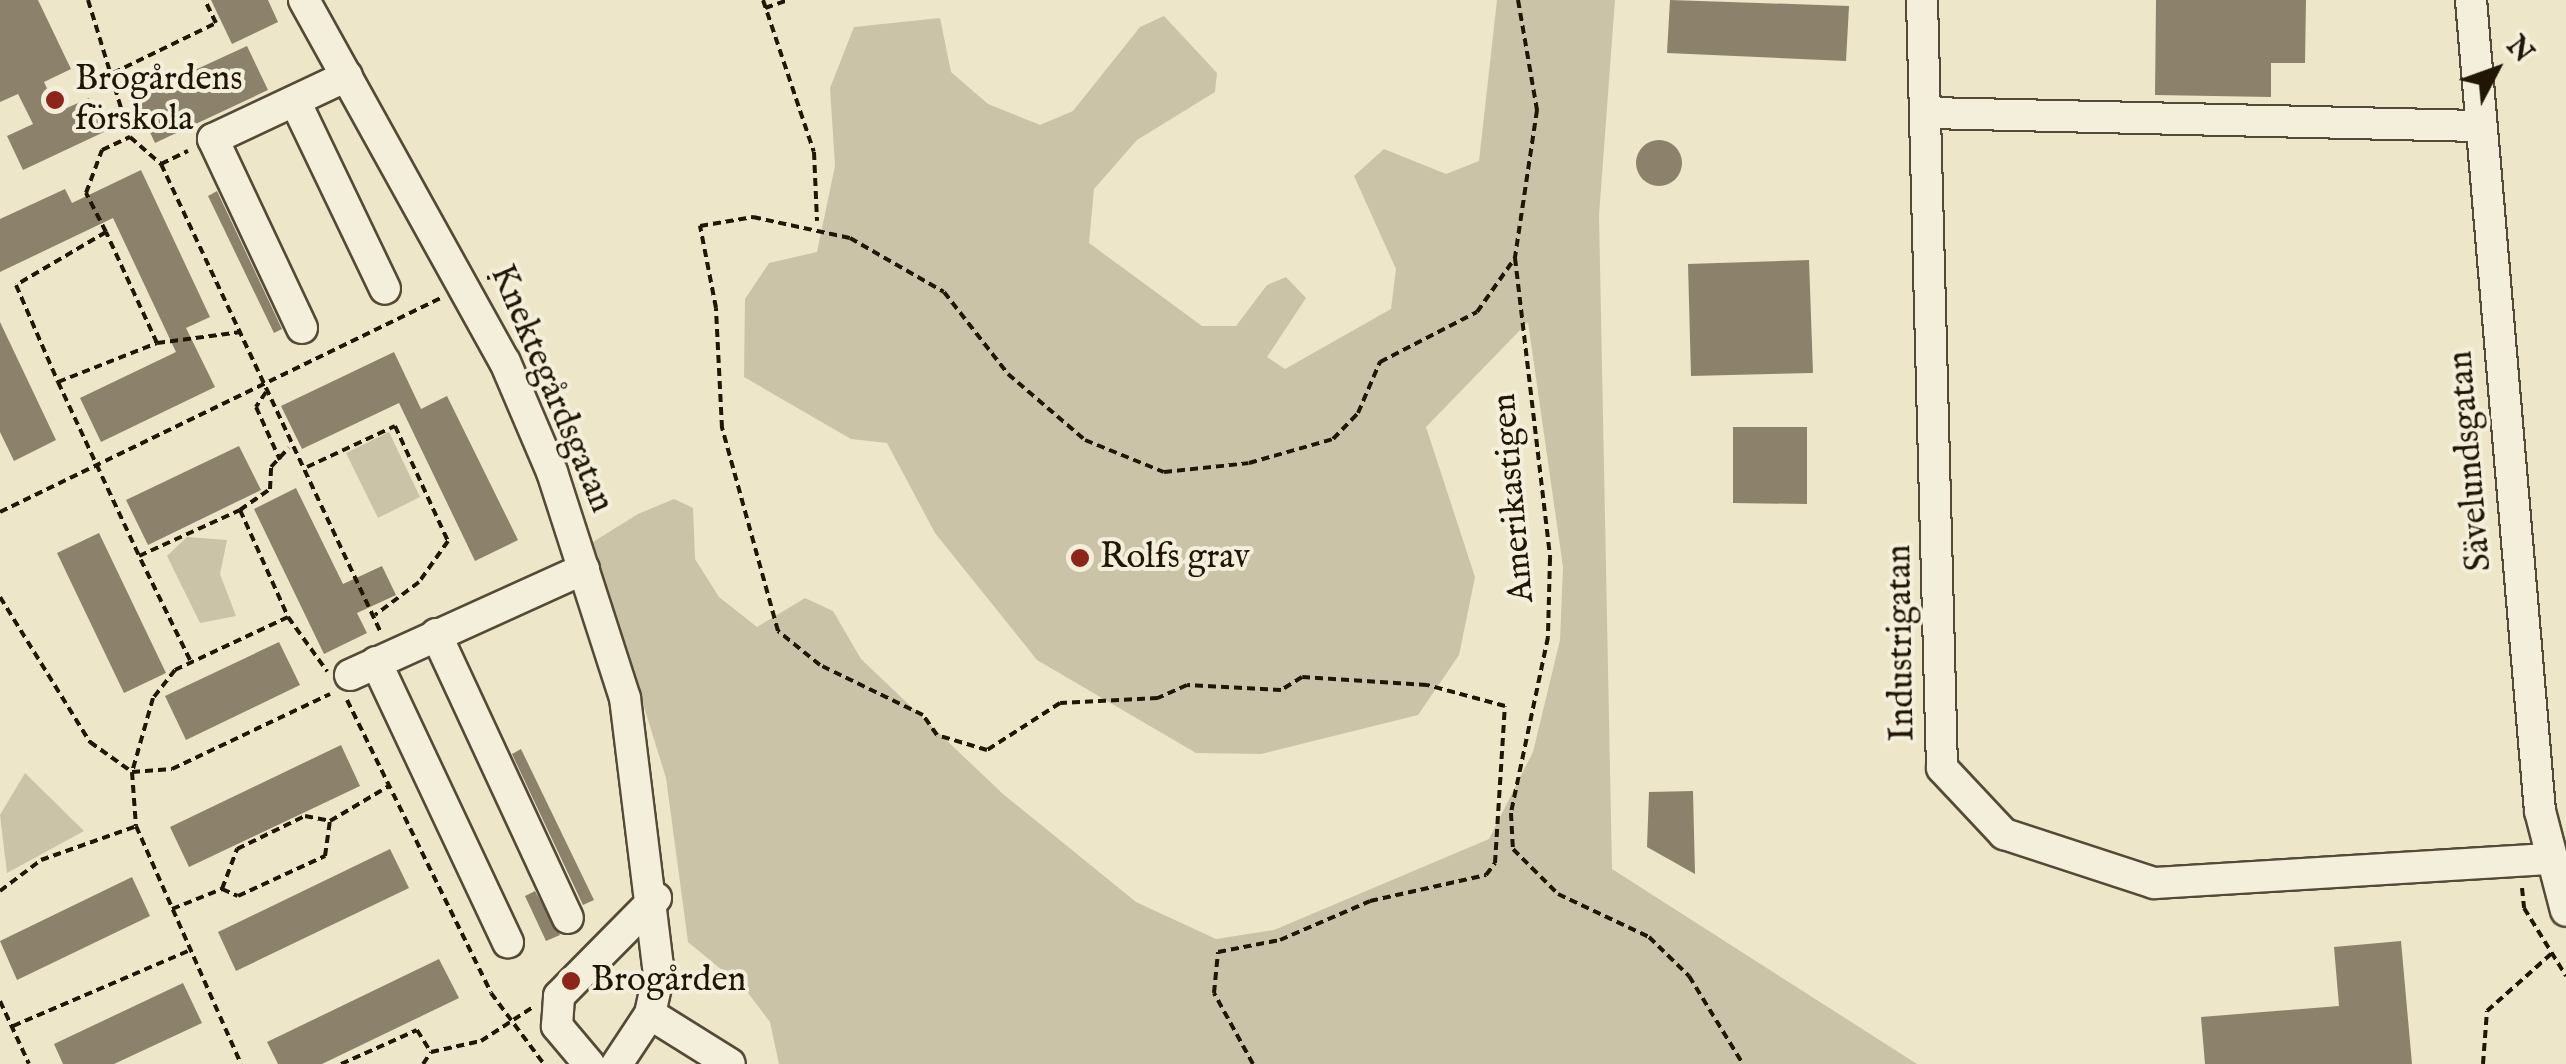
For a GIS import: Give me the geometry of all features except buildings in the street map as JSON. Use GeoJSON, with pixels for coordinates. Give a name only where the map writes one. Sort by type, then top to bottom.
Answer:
{"type":"FeatureCollection","features":[{"type":"Feature","properties":{"kind":"street","name":"Knektegårdsgatan"},"geometry":{"type":"LineString","coordinates":[[304,0],[505,362],[584,569],[625,698],[656,898],[650,1014]]}},
{"type":"Feature","properties":{"kind":"street","name":"Industrigatan"},"geometry":{"type":"LineString","coordinates":[[1922,0],[1930,114],[1942,768],[2004,834],[2154,883],[2549,859]]}},
{"type":"Feature","properties":{"kind":"street","name":"Sävelundsgatan"},"geometry":{"type":"LineString","coordinates":[[2471,0],[2478,126],[2549,859],[2566,911]]}},
{"type":"Feature","properties":{"kind":"street"},"geometry":{"type":"LineString","coordinates":[[302,328],[213,139],[348,76]]}},
{"type":"Feature","properties":{"kind":"street"},"geometry":{"type":"LineString","coordinates":[[295,100],[385,289]]}},
{"type":"Feature","properties":{"kind":"street"},"geometry":{"type":"LineString","coordinates":[[1930,114],[2478,126]]}},
{"type":"Feature","properties":{"kind":"street"},"geometry":{"type":"LineString","coordinates":[[508,942],[357,660],[436,634],[584,569]]}},
{"type":"Feature","properties":{"kind":"street"},"geometry":{"type":"LineString","coordinates":[[436,634],[568,918]]}},
{"type":"Feature","properties":{"kind":"street"},"geometry":{"type":"LineString","coordinates":[[589,1064],[557,1026],[559,996],[656,898]]}},
{"type":"Feature","properties":{"kind":"street"},"geometry":{"type":"LineString","coordinates":[[617,1064],[650,1014],[698,1055],[730,1064]]}},
{"type":"Feature","properties":{"kind":"path"},"geometry":{"type":"LineString","coordinates":[[88,0],[130,137],[161,164],[243,332],[289,448],[307,467],[376,615],[382,632],[339,680],[312,660],[240,510]]}},
{"type":"Feature","properties":{"kind":"path"},"geometry":{"type":"LineString","coordinates":[[113,73],[216,23],[205,0]]}},
{"type":"Feature","properties":{"kind":"path"},"geometry":{"type":"LineString","coordinates":[[763,0],[778,58],[814,152],[817,224]]}},
{"type":"Feature","properties":{"kind":"path"},"geometry":{"type":"LineString","coordinates":[[765,8],[788,0]]}},
{"type":"Feature","properties":{"kind":"path","name":"Amerikastigen"},"geometry":{"type":"LineString","coordinates":[[1518,0],[1536,110],[1514,258],[1550,558],[1548,638],[1512,813],[1513,849],[1558,894],[1649,937],[1689,976],[1743,1064]]}},
{"type":"Feature","properties":{"kind":"path"},"geometry":{"type":"LineString","coordinates":[[130,137],[102,150],[86,193],[157,343]]}},
{"type":"Feature","properties":{"kind":"path"},"geometry":{"type":"LineString","coordinates":[[161,164],[213,139]]}},
{"type":"Feature","properties":{"kind":"path"},"geometry":{"type":"LineString","coordinates":[[1254,1064],[1214,993],[1218,952],[1280,940],[1370,900],[1486,875],[1496,862],[1505,706],[1409,684],[1302,677],[1281,690],[1188,685],[1158,698],[1060,704],[987,750],[937,735],[923,715],[791,646],[778,631],[722,428],[716,308],[700,226],[753,217],[817,224],[944,292],[1008,374],[1085,440],[1164,472],[1249,463],[1334,439],[1358,413],[1380,362],[1477,312],[1514,258]]}},
{"type":"Feature","properties":{"kind":"path"},"geometry":{"type":"LineString","coordinates":[[106,232],[16,285],[190,660]]}},
{"type":"Feature","properties":{"kind":"path"},"geometry":{"type":"LineString","coordinates":[[482,279],[514,272]]}},
{"type":"Feature","properties":{"kind":"path"},"geometry":{"type":"LineString","coordinates":[[0,512],[266,388],[445,296]]}},
{"type":"Feature","properties":{"kind":"path"},"geometry":{"type":"LineString","coordinates":[[58,382],[157,343],[243,332]]}},
{"type":"Feature","properties":{"kind":"path"},"geometry":{"type":"LineString","coordinates":[[266,388],[256,408],[280,460]]}},
{"type":"Feature","properties":{"kind":"path"},"geometry":{"type":"LineString","coordinates":[[307,467],[395,426],[418,475],[448,541],[419,582],[376,615]]}},
{"type":"Feature","properties":{"kind":"path"},"geometry":{"type":"LineString","coordinates":[[139,556],[240,510],[270,489],[280,460],[289,448]]}},
{"type":"Feature","properties":{"kind":"path"},"geometry":{"type":"LineString","coordinates":[[0,597],[90,742],[132,772],[172,769],[342,691],[511,1024],[544,1064]]}},
{"type":"Feature","properties":{"kind":"path"},"geometry":{"type":"LineString","coordinates":[[241,1064],[136,826],[132,772],[153,698],[190,660],[288,616]]}},
{"type":"Feature","properties":{"kind":"path"},"geometry":{"type":"LineString","coordinates":[[172,910],[222,888],[237,849],[305,816],[330,821],[389,786]]}},
{"type":"Feature","properties":{"kind":"path"},"geometry":{"type":"LineString","coordinates":[[222,888],[238,896],[326,856],[330,821]]}},
{"type":"Feature","properties":{"kind":"path"},"geometry":{"type":"LineString","coordinates":[[0,890],[41,860],[136,826]]}},
{"type":"Feature","properties":{"kind":"path"},"geometry":{"type":"LineString","coordinates":[[13,1026],[190,950]]}},
{"type":"Feature","properties":{"kind":"path"},"geometry":{"type":"LineString","coordinates":[[2483,1064],[2486,1011],[2552,953]]}},
{"type":"Feature","properties":{"kind":"path"},"geometry":{"type":"LineString","coordinates":[[0,1001],[30,1064]]}},
{"type":"Feature","properties":{"kind":"path"},"geometry":{"type":"LineString","coordinates":[[424,1064],[430,1052],[511,1024]]}},
{"type":"Feature","properties":{"kind":"path"},"geometry":{"type":"LineString","coordinates":[[341,1064],[417,1030],[430,1052]]}},
{"type":"Feature","properties":{"kind":"shaded area"},"geometry":{"type":"Polygon","coordinates":[[[1497,0],[1615,0],[1599,215],[1612,869],[1917,1064],[779,1064],[770,1022],[745,989],[688,942],[666,778],[593,542],[638,514],[674,499],[693,508],[695,559],[719,597],[757,627],[805,598],[833,611],[861,659],[1003,794],[1136,902],[1216,939],[1274,930],[1489,839],[1533,752],[1560,640],[1563,567],[1528,322],[1426,427],[1475,577],[1459,655],[1418,715],[1261,754],[1196,753],[1037,660],[935,533],[887,443],[851,439],[744,377],[745,299],[769,263],[817,252],[835,166],[830,88],[854,27],[940,18],[951,72],[988,104],[1040,125],[1073,111],[1140,27],[1164,16],[1217,73],[1215,92],[1137,140],[1094,189],[1089,243],[1202,326],[1236,326],[1267,285],[1286,277],[1306,298],[1267,357],[1285,369],[1391,309],[1396,269],[1354,176],[1384,149],[1446,174],[1479,161],[1497,0]]]}},
{"type":"Feature","properties":{"kind":"shaded area"},"geometry":{"type":"Polygon","coordinates":[[[389,432],[420,497],[378,518],[346,453],[389,432]]]}},
{"type":"Feature","properties":{"kind":"shaded area"},"geometry":{"type":"Polygon","coordinates":[[[187,537],[227,540],[220,574],[236,616],[200,623],[167,556],[187,537]]]}},
{"type":"Feature","properties":{"kind":"shaded area"},"geometry":{"type":"Polygon","coordinates":[[[25,773],[84,831],[7,873],[0,815],[25,773]]]}},
{"type":"Feature","properties":{"kind":"place","name":"Brogårdens förskola"},"geometry":{"type":"Point","coordinates":[55,100]}},
{"type":"Feature","properties":{"kind":"place","name":"Rolfs grav"},"geometry":{"type":"Point","coordinates":[1080,558]}},
{"type":"Feature","properties":{"kind":"place","name":"Brogården"},"geometry":{"type":"Point","coordinates":[571,981]}}]}
